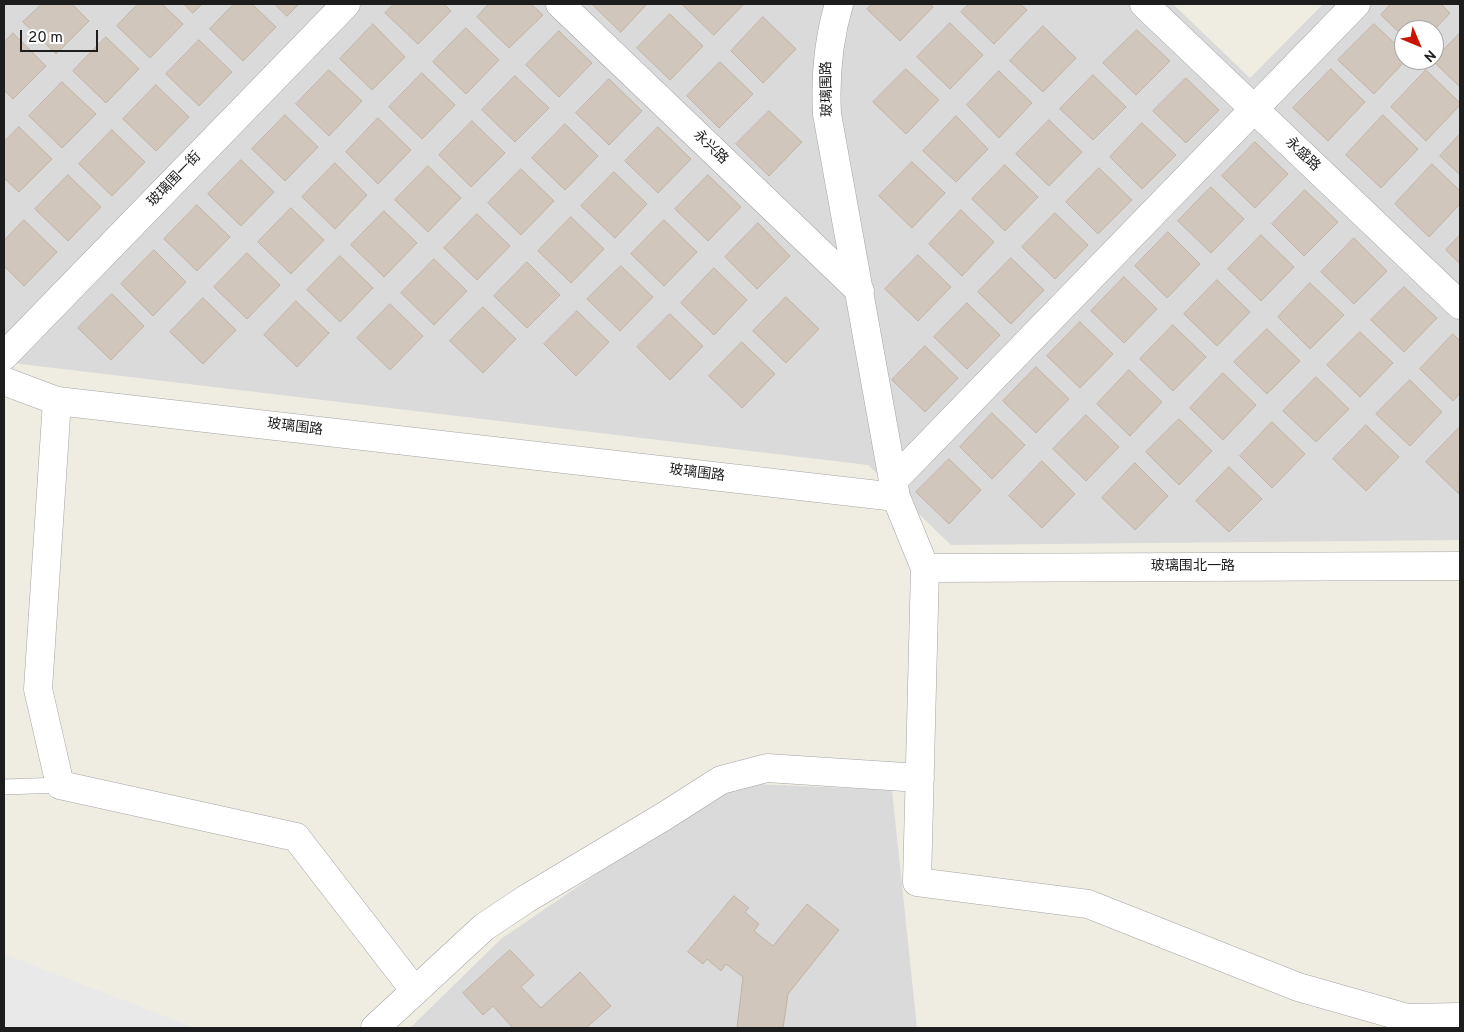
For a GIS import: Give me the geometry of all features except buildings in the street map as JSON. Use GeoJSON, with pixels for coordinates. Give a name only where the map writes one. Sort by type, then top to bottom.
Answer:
{"type":"FeatureCollection","features":[{"type":"Feature","properties":{"kind":"street","name":"玻璃围一街"},"geometry":{"type":"LineString","coordinates":[[4,356],[346,4]]}},
{"type":"Feature","properties":{"kind":"street","name":"永兴路"},"geometry":{"type":"LineString","coordinates":[[560,4],[860,291]]}},
{"type":"Feature","properties":{"kind":"street","name":"玻璃围路"},"geometry":{"type":"LineString","coordinates":[[4,381],[57,401],[895,488],[828,114],[826,95],[827,57],[839,4]]}},
{"type":"Feature","properties":{"kind":"street","name":"永盛路"},"geometry":{"type":"LineString","coordinates":[[1144,4],[1460,306]]}},
{"type":"Feature","properties":{"kind":"street"},"geometry":{"type":"LineString","coordinates":[[1356,4],[1254,108],[895,488],[925,568],[917,882],[1088,904],[1298,987],[1407,1018],[1460,1017]]}},
{"type":"Feature","properties":{"kind":"street"},"geometry":{"type":"LineString","coordinates":[[57,401],[38,689],[60,785],[296,837],[416,991]]}},
{"type":"Feature","properties":{"kind":"street","name":"玻璃围北一路"},"geometry":{"type":"LineString","coordinates":[[925,568],[1460,566]]}},
{"type":"Feature","properties":{"kind":"street"},"geometry":{"type":"LineString","coordinates":[[375,1028],[484,928],[526,899],[721,780],[767,768],[920,778]]}},
{"type":"Feature","properties":{"kind":"lane"},"geometry":{"type":"LineString","coordinates":[[4,787],[60,785]]}},
{"type":"Feature","properties":{"kind":"shaded area"},"geometry":{"type":"Polygon","coordinates":[[[4,4],[1173,4],[1250,78],[1323,4],[1460,4],[1460,540],[951,545],[868,465],[4,362],[4,4]]]}},
{"type":"Feature","properties":{"kind":"shaded area"},"geometry":{"type":"Polygon","coordinates":[[[730,783],[892,790],[917,1028],[410,1028],[501,939],[730,783]]]}},
{"type":"Feature","properties":{"kind":"shaded area"},"geometry":{"type":"Polygon","coordinates":[[[4,954],[195,1028],[4,1028],[4,954]]]}}]}
